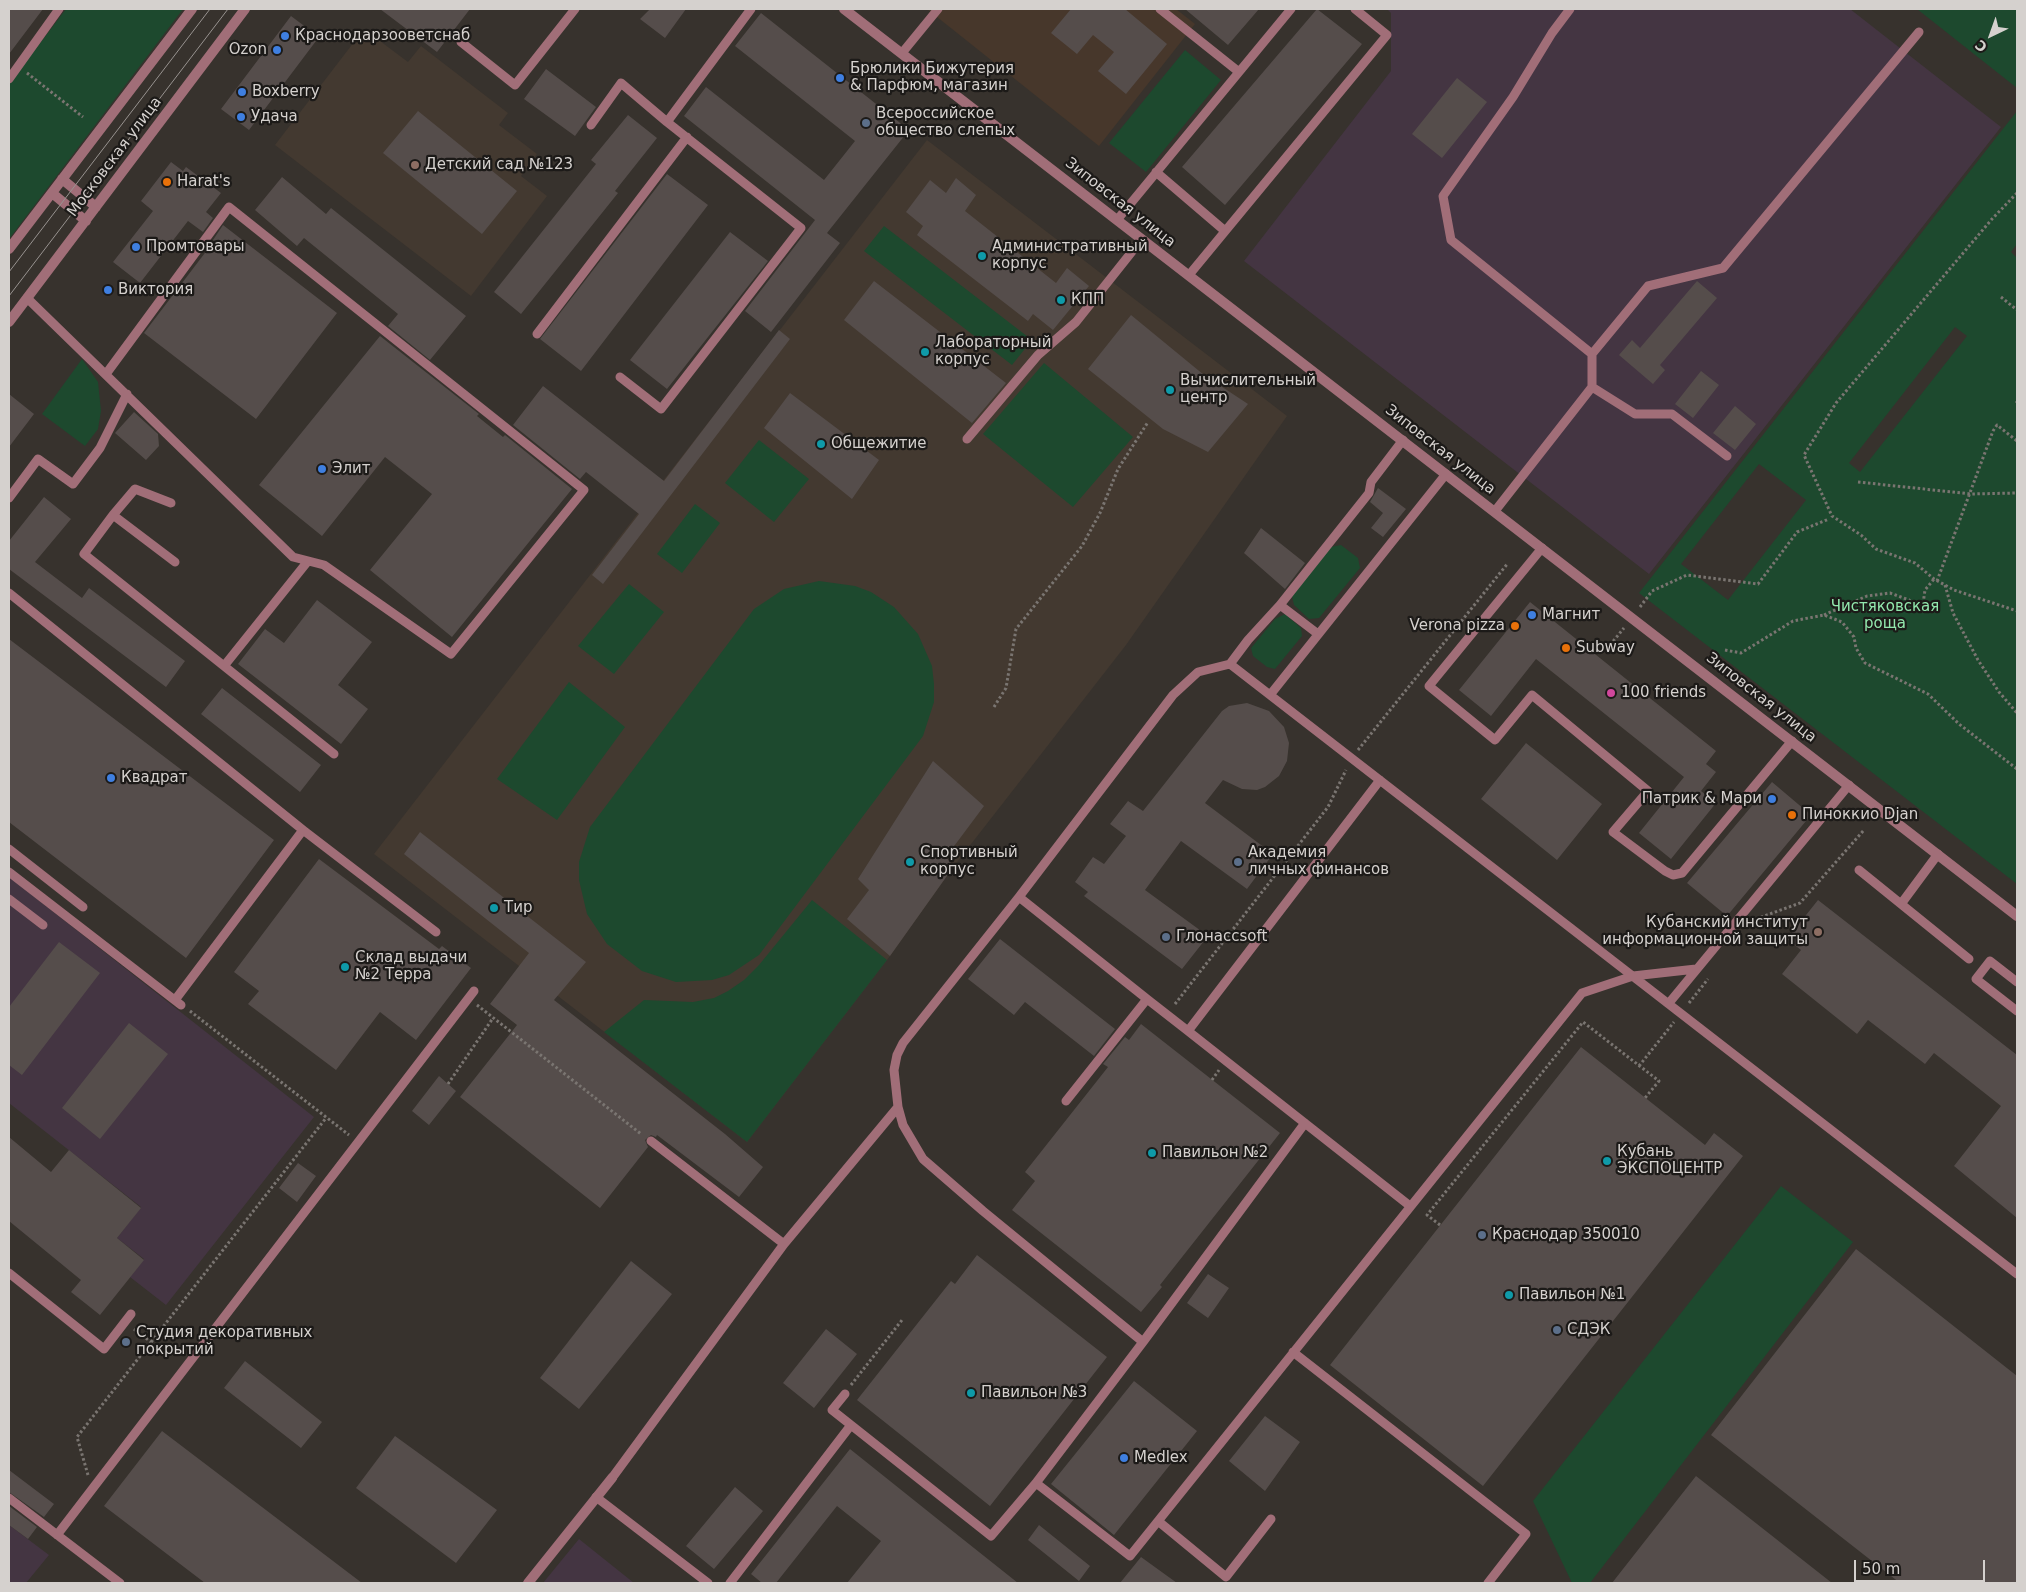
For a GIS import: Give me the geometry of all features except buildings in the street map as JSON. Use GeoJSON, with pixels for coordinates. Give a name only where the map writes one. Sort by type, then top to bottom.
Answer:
{"type":"FeatureCollection","features":[{"type":"Feature","properties":{"kind":"street","name":"Московская улица"},"geometry":{"type":"LineString","coordinates":[[9,249],[192,9]]}},
{"type":"Feature","properties":{"kind":"street","name":"Московская улица"},"geometry":{"type":"LineString","coordinates":[[9,322],[245,9]]}},
{"type":"Feature","properties":{"kind":"street","name":"Зиповская улица"},"geometry":{"type":"LineString","coordinates":[[844,9],[2017,916]]}},
{"type":"Feature","properties":{"kind":"street"},"geometry":{"type":"LineString","coordinates":[[62,179],[96,207]]}},
{"type":"Feature","properties":{"kind":"street"},"geometry":{"type":"LineString","coordinates":[[52,193],[86,221]]}},
{"type":"Feature","properties":{"kind":"street"},"geometry":{"type":"LineString","coordinates":[[528,1583],[612,1478]]}},
{"type":"Feature","properties":{"kind":"lane"},"geometry":{"type":"LineString","coordinates":[[9,79],[59,9]]}},
{"type":"Feature","properties":{"kind":"lane"},"geometry":{"type":"LineString","coordinates":[[461,42],[515,85],[575,9]]}},
{"type":"Feature","properties":{"kind":"lane"},"geometry":{"type":"LineString","coordinates":[[668,122],[751,9]]}},
{"type":"Feature","properties":{"kind":"lane"},"geometry":{"type":"LineString","coordinates":[[902,53],[938,9]]}},
{"type":"Feature","properties":{"kind":"lane"},"geometry":{"type":"LineString","coordinates":[[1160,9],[1239,72]]}},
{"type":"Feature","properties":{"kind":"lane"},"geometry":{"type":"LineString","coordinates":[[1117,220],[1291,9]]}},
{"type":"Feature","properties":{"kind":"lane"},"geometry":{"type":"LineString","coordinates":[[1189,275],[1387,35],[1355,9]]}},
{"type":"Feature","properties":{"kind":"lane"},"geometry":{"type":"LineString","coordinates":[[1570,9],[1552,33],[1513,97],[1443,196],[1451,240],[1592,354]]}},
{"type":"Feature","properties":{"kind":"lane"},"geometry":{"type":"LineString","coordinates":[[1495,511],[1592,387],[1592,354],[1648,286],[1723,268],[1919,32]]}},
{"type":"Feature","properties":{"kind":"lane"},"geometry":{"type":"LineString","coordinates":[[590,125],[621,83],[801,228],[661,409],[620,377]]}},
{"type":"Feature","properties":{"kind":"lane"},"geometry":{"type":"LineString","coordinates":[[537,334],[687,137]]}},
{"type":"Feature","properties":{"kind":"lane"},"geometry":{"type":"LineString","coordinates":[[1156,172],[1225,231]]}},
{"type":"Feature","properties":{"kind":"lane"},"geometry":{"type":"LineString","coordinates":[[27,298],[293,557],[324,565],[451,654],[584,490],[230,207],[106,374]]}},
{"type":"Feature","properties":{"kind":"lane"},"geometry":{"type":"LineString","coordinates":[[967,439],[1038,355],[1076,322],[1142,239]]}},
{"type":"Feature","properties":{"kind":"lane"},"geometry":{"type":"LineString","coordinates":[[1592,387],[1635,414],[1672,414],[1727,456]]}},
{"type":"Feature","properties":{"kind":"lane"},"geometry":{"type":"LineString","coordinates":[[9,498],[38,459],[73,484],[100,448],[127,394]]}},
{"type":"Feature","properties":{"kind":"lane"},"geometry":{"type":"LineString","coordinates":[[1143,1342],[998,1224],[923,1159],[903,1125],[898,1107],[894,1070],[897,1055],[902,1043],[1019,897],[1173,695],[1198,672],[1230,664],[1248,640],[1280,606],[1368,493],[1371,482],[1403,440]]}},
{"type":"Feature","properties":{"kind":"lane"},"geometry":{"type":"LineString","coordinates":[[1270,694],[1446,474]]}},
{"type":"Feature","properties":{"kind":"lane"},"geometry":{"type":"LineString","coordinates":[[171,503],[135,489],[84,554],[334,754]]}},
{"type":"Feature","properties":{"kind":"lane"},"geometry":{"type":"LineString","coordinates":[[113,515],[175,562]]}},
{"type":"Feature","properties":{"kind":"lane"},"geometry":{"type":"LineString","coordinates":[[1542,548],[1430,686],[1495,740],[1532,695],[1648,791],[1613,832],[1673,876],[1682,872],[1792,741]]}},
{"type":"Feature","properties":{"kind":"lane"},"geometry":{"type":"LineString","coordinates":[[224,666],[308,561]]}},
{"type":"Feature","properties":{"kind":"lane"},"geometry":{"type":"LineString","coordinates":[[9,592],[303,830],[436,932]]}},
{"type":"Feature","properties":{"kind":"lane"},"geometry":{"type":"LineString","coordinates":[[1280,606],[1318,634]]}},
{"type":"Feature","properties":{"kind":"lane"},"geometry":{"type":"LineString","coordinates":[[1230,664],[2017,1274]]}},
{"type":"Feature","properties":{"kind":"lane"},"geometry":{"type":"LineString","coordinates":[[1188,1031],[1380,780]]}},
{"type":"Feature","properties":{"kind":"lane"},"geometry":{"type":"LineString","coordinates":[[1669,1003],[1849,785]]}},
{"type":"Feature","properties":{"kind":"lane"},"geometry":{"type":"LineString","coordinates":[[9,872],[178,1002],[303,830]]}},
{"type":"Feature","properties":{"kind":"lane"},"geometry":{"type":"LineString","coordinates":[[9,850],[84,907]]}},
{"type":"Feature","properties":{"kind":"lane"},"geometry":{"type":"LineString","coordinates":[[1901,904],[1938,854]]}},
{"type":"Feature","properties":{"kind":"lane"},"geometry":{"type":"LineString","coordinates":[[1859,870],[1969,959]]}},
{"type":"Feature","properties":{"kind":"lane"},"geometry":{"type":"LineString","coordinates":[[1019,897],[1304,1123],[1407,1209]]}},
{"type":"Feature","properties":{"kind":"lane"},"geometry":{"type":"LineString","coordinates":[[9,899],[43,925]]}},
{"type":"Feature","properties":{"kind":"lane"},"geometry":{"type":"LineString","coordinates":[[2017,982],[1990,961],[1976,979],[2017,1011]]}},
{"type":"Feature","properties":{"kind":"lane"},"geometry":{"type":"LineString","coordinates":[[1036,1483],[1130,1556],[1582,993],[1632,976],[1696,969]]}},
{"type":"Feature","properties":{"kind":"lane"},"geometry":{"type":"LineString","coordinates":[[57,1535],[471,995]]}},
{"type":"Feature","properties":{"kind":"lane"},"geometry":{"type":"LineString","coordinates":[[1066,1101],[1147,999]]}},
{"type":"Feature","properties":{"kind":"lane"},"geometry":{"type":"LineString","coordinates":[[612,1478],[784,1244],[898,1107]]}},
{"type":"Feature","properties":{"kind":"lane"},"geometry":{"type":"LineString","coordinates":[[845,1394],[832,1410],[991,1536],[1036,1483],[1143,1342],[1304,1123]]}},
{"type":"Feature","properties":{"kind":"lane"},"geometry":{"type":"LineString","coordinates":[[651,1141],[784,1244]]}},
{"type":"Feature","properties":{"kind":"lane"},"geometry":{"type":"LineString","coordinates":[[9,1273],[104,1348],[128,1318]]}},
{"type":"Feature","properties":{"kind":"lane"},"geometry":{"type":"LineString","coordinates":[[1293,1352],[1526,1534],[1488,1583]]}},
{"type":"Feature","properties":{"kind":"lane"},"geometry":{"type":"LineString","coordinates":[[730,1583],[851,1425]]}},
{"type":"Feature","properties":{"kind":"lane"},"geometry":{"type":"LineString","coordinates":[[596,1497],[708,1583]]}},
{"type":"Feature","properties":{"kind":"lane"},"geometry":{"type":"LineString","coordinates":[[9,1498],[120,1583]]}},
{"type":"Feature","properties":{"kind":"lane"},"geometry":{"type":"LineString","coordinates":[[1158,1521],[1226,1577],[1271,1519]]}},
{"type":"Feature","properties":{"kind":"path"},"geometry":{"type":"LineString","coordinates":[[18,67],[84,118]]}},
{"type":"Feature","properties":{"kind":"path"},"geometry":{"type":"LineString","coordinates":[[2017,194],[1992,219],[1836,403],[1804,455],[1832,516],[1861,535],[1876,549],[1915,563],[1935,580],[1945,585],[2017,611]]}},
{"type":"Feature","properties":{"kind":"path"},"geometry":{"type":"LineString","coordinates":[[2002,297],[2017,310]]}},
{"type":"Feature","properties":{"kind":"path"},"geometry":{"type":"LineString","coordinates":[[994,707],[1006,688],[1016,629],[1082,546],[1100,513],[1118,469],[1148,422]]}},
{"type":"Feature","properties":{"kind":"path"},"geometry":{"type":"LineString","coordinates":[[1725,650],[1741,653],[1793,621],[1824,615],[1867,596],[1890,593],[1909,600],[1922,611],[1925,590],[1935,580],[1997,425],[2017,441]]}},
{"type":"Feature","properties":{"kind":"path"},"geometry":{"type":"LineString","coordinates":[[1858,482],[1971,494],[2017,493]]}},
{"type":"Feature","properties":{"kind":"path"},"geometry":{"type":"LineString","coordinates":[[1652,591],[1687,575],[1758,584],[1797,532],[1829,520]]}},
{"type":"Feature","properties":{"kind":"path"},"geometry":{"type":"LineString","coordinates":[[1167,1015],[1328,807],[1352,758],[1508,563]]}},
{"type":"Feature","properties":{"kind":"path"},"geometry":{"type":"LineString","coordinates":[[1945,585],[1953,613],[1978,660],[1999,692],[2017,713]]}},
{"type":"Feature","properties":{"kind":"path"},"geometry":{"type":"LineString","coordinates":[[1824,615],[1842,622],[1854,637],[1856,648],[1865,663],[1928,694],[1959,724],[2017,769]]}},
{"type":"Feature","properties":{"kind":"path"},"geometry":{"type":"LineString","coordinates":[[1751,926],[1757,918],[1800,903],[1864,830]]}},
{"type":"Feature","properties":{"kind":"path"},"geometry":{"type":"LineString","coordinates":[[1639,1066],[1710,976]]}},
{"type":"Feature","properties":{"kind":"path"},"geometry":{"type":"LineString","coordinates":[[471,995],[494,1018],[651,1141]]}},
{"type":"Feature","properties":{"kind":"path"},"geometry":{"type":"LineString","coordinates":[[178,1002],[358,1142]]}},
{"type":"Feature","properties":{"kind":"path"},"geometry":{"type":"LineString","coordinates":[[448,1084],[494,1018]]}},
{"type":"Feature","properties":{"kind":"path"},"geometry":{"type":"LineString","coordinates":[[1427,1215],[1583,1022],[1658,1081],[1645,1098]]}},
{"type":"Feature","properties":{"kind":"path"},"geometry":{"type":"LineString","coordinates":[[1212,1064],[1227,1075]]}},
{"type":"Feature","properties":{"kind":"path"},"geometry":{"type":"LineString","coordinates":[[1212,1080],[1220,1069]]}},
{"type":"Feature","properties":{"kind":"path"},"geometry":{"type":"LineString","coordinates":[[92,1490],[77,1437],[326,1118]]}},
{"type":"Feature","properties":{"kind":"path"},"geometry":{"type":"LineString","coordinates":[[1407,1209],[1427,1215],[1440,1226]]}},
{"type":"Feature","properties":{"kind":"path"},"geometry":{"type":"LineString","coordinates":[[128,1318],[151,1342]]}},
{"type":"Feature","properties":{"kind":"path"},"geometry":{"type":"LineString","coordinates":[[845,1394],[902,1320]]}},
{"type":"Feature","properties":{"kind":"shaded area"},"geometry":{"type":"Polygon","coordinates":[[[927,9],[1176,9],[1195,24],[1099,146],[927,9]]]}},
{"type":"Feature","properties":{"kind":"shaded area"},"geometry":{"type":"Polygon","coordinates":[[[1387,9],[1850,9],[2001,127],[1649,574],[1244,261],[1391,71],[1391,13],[1387,9]]]}},
{"type":"Feature","properties":{"kind":"shaded area","name":"Детский сад №123"},"geometry":{"type":"Polygon","coordinates":[[[364,29],[408,62],[421,46],[508,113],[499,125],[537,154],[521,176],[547,196],[471,296],[275,145],[364,29]]]}},
{"type":"Feature","properties":{"kind":"shaded area"},"geometry":{"type":"Polygon","coordinates":[[[927,140],[1287,416],[1126,645],[954,866],[890,956],[747,1142],[374,854],[927,140]]]}},
{"type":"Feature","properties":{"kind":"shaded area"},"geometry":{"type":"Polygon","coordinates":[[[9,877],[314,1117],[166,1305],[130,1277],[144,1259],[117,1238],[141,1207],[9,1103],[9,877]]]}},
{"type":"Feature","properties":{"kind":"shaded area"},"geometry":{"type":"Polygon","coordinates":[[[9,1525],[49,1555],[26,1583],[9,1583],[9,1525]]]}},
{"type":"Feature","properties":{"kind":"shaded area"},"geometry":{"type":"Polygon","coordinates":[[[579,1539],[634,1583],[543,1583],[579,1539]]]}},
{"type":"Feature","properties":{"kind":"green space"},"geometry":{"type":"Polygon","coordinates":[[[66,9],[183,9],[9,239],[9,84],[66,9]]]}},
{"type":"Feature","properties":{"kind":"green space"},"geometry":{"type":"Polygon","coordinates":[[[1917,9],[2017,9],[2017,88],[1917,9]]]}},
{"type":"Feature","properties":{"kind":"green space"},"geometry":{"type":"Polygon","coordinates":[[[1185,50],[1221,80],[1146,172],[1109,143],[1185,50]]]}},
{"type":"Feature","properties":{"kind":"green space","name":"Чистяковская роща"},"geometry":{"type":"Polygon","coordinates":[[[2017,111],[2017,244],[2011,252],[2017,258],[2017,884],[1639,593],[2017,111]],[[1955,327],[1849,463],[1860,472],[1967,336],[1955,327]],[[1759,464],[1681,564],[1728,600],[1806,500],[1759,464]]]}},
{"type":"Feature","properties":{"kind":"green space"},"geometry":{"type":"Polygon","coordinates":[[[884,226],[1032,340],[1012,365],[864,251],[884,226]]]}},
{"type":"Feature","properties":{"kind":"green space"},"geometry":{"type":"Polygon","coordinates":[[[82,359],[98,382],[101,411],[98,429],[85,446],[42,414],[82,359]]]}},
{"type":"Feature","properties":{"kind":"green space"},"geometry":{"type":"Polygon","coordinates":[[[1044,363],[1133,437],[1073,507],[983,434],[1044,363]]]}},
{"type":"Feature","properties":{"kind":"green space"},"geometry":{"type":"Polygon","coordinates":[[[759,440],[809,479],[774,522],[725,483],[759,440]]]}},
{"type":"Feature","properties":{"kind":"green space"},"geometry":{"type":"Polygon","coordinates":[[[695,504],[720,523],[682,573],[657,554],[695,504]]]}},
{"type":"Feature","properties":{"kind":"green space"},"geometry":{"type":"Polygon","coordinates":[[[1341,545],[1358,558],[1360,568],[1319,618],[1309,619],[1294,605],[1292,596],[1331,547],[1341,545]]]}},
{"type":"Feature","properties":{"kind":"green space"},"geometry":{"type":"Polygon","coordinates":[[[819,581],[855,586],[871,592],[894,607],[918,634],[932,666],[934,684],[934,702],[923,736],[759,955],[729,975],[712,980],[676,982],[642,971],[607,944],[587,914],[579,880],[579,862],[590,827],[754,609],[784,589],[819,581]]]}},
{"type":"Feature","properties":{"kind":"green space"},"geometry":{"type":"Polygon","coordinates":[[[629,584],[664,612],[614,674],[578,646],[629,584]]]}},
{"type":"Feature","properties":{"kind":"green space"},"geometry":{"type":"Polygon","coordinates":[[[1285,614],[1301,628],[1302,636],[1275,669],[1267,667],[1253,656],[1251,648],[1275,619],[1285,614]]]}},
{"type":"Feature","properties":{"kind":"green space"},"geometry":{"type":"Polygon","coordinates":[[[569,682],[625,727],[557,820],[497,779],[569,682]]]}},
{"type":"Feature","properties":{"kind":"green space"},"geometry":{"type":"Polygon","coordinates":[[[812,900],[887,960],[747,1142],[604,1032],[644,1000],[693,1002],[714,998],[728,991],[744,980],[759,965],[812,900]]]}},
{"type":"Feature","properties":{"kind":"green space"},"geometry":{"type":"Polygon","coordinates":[[[1781,1186],[1853,1242],[1590,1583],[1572,1583],[1533,1501],[1781,1186]]]}},
{"type":"Feature","properties":{"kind":"tram line"},"geometry":{"type":"LineString","coordinates":[[9,272],[210,9]]}},
{"type":"Feature","properties":{"kind":"tram line"},"geometry":{"type":"LineString","coordinates":[[9,296],[228,9]]}},
{"type":"Feature","properties":{"kind":"place","name":"Краснодарзооветснаб"},"geometry":{"type":"Point","coordinates":[285,36]}},
{"type":"Feature","properties":{"kind":"place","name":"Ozon"},"geometry":{"type":"Point","coordinates":[277,50]}},
{"type":"Feature","properties":{"kind":"place","name":"Брюлики Бижутерия & Парфюм, магазин"},"geometry":{"type":"Point","coordinates":[840,78]}},
{"type":"Feature","properties":{"kind":"place","name":"Boxberry"},"geometry":{"type":"Point","coordinates":[242,92]}},
{"type":"Feature","properties":{"kind":"place","name":"Удача"},"geometry":{"type":"Point","coordinates":[241,117]}},
{"type":"Feature","properties":{"kind":"place","name":"Всероссийское общество слепых"},"geometry":{"type":"Point","coordinates":[866,123]}},
{"type":"Feature","properties":{"kind":"place","name":"Детский сад №123"},"geometry":{"type":"Point","coordinates":[415,165]}},
{"type":"Feature","properties":{"kind":"place","name":"Harat's"},"geometry":{"type":"Point","coordinates":[167,182]}},
{"type":"Feature","properties":{"kind":"place","name":"Промтовары"},"geometry":{"type":"Point","coordinates":[136,247]}},
{"type":"Feature","properties":{"kind":"place","name":"Административный корпус"},"geometry":{"type":"Point","coordinates":[982,256]}},
{"type":"Feature","properties":{"kind":"place","name":"Виктория"},"geometry":{"type":"Point","coordinates":[108,290]}},
{"type":"Feature","properties":{"kind":"place","name":"КПП"},"geometry":{"type":"Point","coordinates":[1061,300]}},
{"type":"Feature","properties":{"kind":"place","name":"Лабораторный корпус"},"geometry":{"type":"Point","coordinates":[925,352]}},
{"type":"Feature","properties":{"kind":"place","name":"Вычислительный центр"},"geometry":{"type":"Point","coordinates":[1170,390]}},
{"type":"Feature","properties":{"kind":"place","name":"Общежитие"},"geometry":{"type":"Point","coordinates":[821,444]}},
{"type":"Feature","properties":{"kind":"place","name":"Элит"},"geometry":{"type":"Point","coordinates":[322,469]}},
{"type":"Feature","properties":{"kind":"place","name":"Магнит"},"geometry":{"type":"Point","coordinates":[1532,615]}},
{"type":"Feature","properties":{"kind":"place","name":"Verona pizza"},"geometry":{"type":"Point","coordinates":[1515,626]}},
{"type":"Feature","properties":{"kind":"place","name":"Subway"},"geometry":{"type":"Point","coordinates":[1566,648]}},
{"type":"Feature","properties":{"kind":"place","name":"100 friends"},"geometry":{"type":"Point","coordinates":[1611,693]}},
{"type":"Feature","properties":{"kind":"place","name":"Квадрат"},"geometry":{"type":"Point","coordinates":[111,778]}},
{"type":"Feature","properties":{"kind":"place","name":"Патрик & Мари"},"geometry":{"type":"Point","coordinates":[1772,799]}},
{"type":"Feature","properties":{"kind":"place","name":"Пиноккио Djan"},"geometry":{"type":"Point","coordinates":[1792,815]}},
{"type":"Feature","properties":{"kind":"place","name":"Спортивный корпус"},"geometry":{"type":"Point","coordinates":[910,862]}},
{"type":"Feature","properties":{"kind":"place","name":"Академия личных финансов"},"geometry":{"type":"Point","coordinates":[1238,862]}},
{"type":"Feature","properties":{"kind":"place","name":"Тир"},"geometry":{"type":"Point","coordinates":[494,908]}},
{"type":"Feature","properties":{"kind":"place","name":"Кубанский институт информационной защиты"},"geometry":{"type":"Point","coordinates":[1818,932]}},
{"type":"Feature","properties":{"kind":"place","name":"Глонассsoft"},"geometry":{"type":"Point","coordinates":[1166,937]}},
{"type":"Feature","properties":{"kind":"place","name":"Склад выдачи №2 Терра"},"geometry":{"type":"Point","coordinates":[345,967]}},
{"type":"Feature","properties":{"kind":"place","name":"Павильон №2"},"geometry":{"type":"Point","coordinates":[1152,1153]}},
{"type":"Feature","properties":{"kind":"place","name":"Кубань ЭКСПОЦЕНТР"},"geometry":{"type":"Point","coordinates":[1607,1161]}},
{"type":"Feature","properties":{"kind":"place","name":"Краснодар 350010"},"geometry":{"type":"Point","coordinates":[1482,1235]}},
{"type":"Feature","properties":{"kind":"place","name":"Павильон №1"},"geometry":{"type":"Point","coordinates":[1509,1295]}},
{"type":"Feature","properties":{"kind":"place","name":"СДЭК"},"geometry":{"type":"Point","coordinates":[1557,1330]}},
{"type":"Feature","properties":{"kind":"place","name":"Студия декоративных покрытий"},"geometry":{"type":"Point","coordinates":[126,1342]}},
{"type":"Feature","properties":{"kind":"place","name":"Павильон №3"},"geometry":{"type":"Point","coordinates":[971,1393]}},
{"type":"Feature","properties":{"kind":"place","name":"Medlex"},"geometry":{"type":"Point","coordinates":[1124,1458]}}]}
